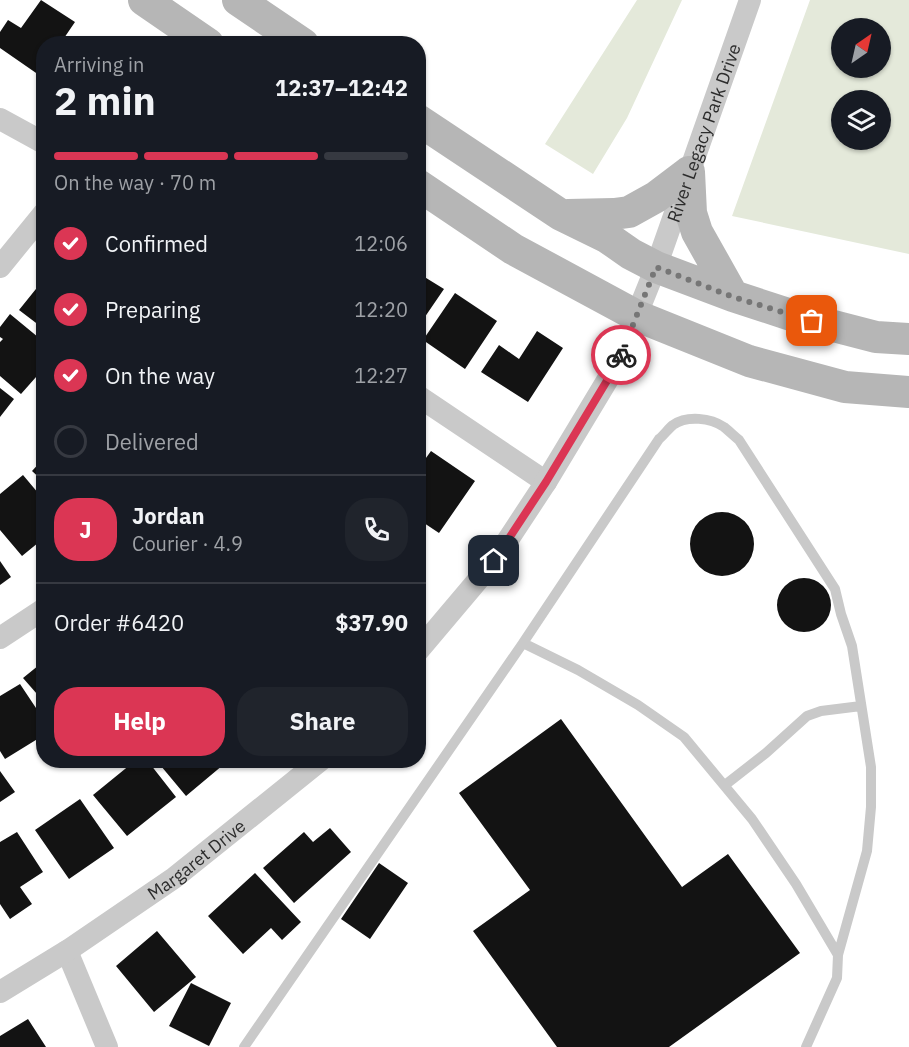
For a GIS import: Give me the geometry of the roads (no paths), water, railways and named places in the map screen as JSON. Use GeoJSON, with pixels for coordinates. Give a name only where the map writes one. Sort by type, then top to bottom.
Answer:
{"type":"FeatureCollection","features":[{"type":"Feature","properties":{"kind":"main road"},"geometry":{"type":"LineString","coordinates":[[144,0],[196,36]]}},
{"type":"Feature","properties":{"kind":"main road"},"geometry":{"type":"LineString","coordinates":[[238,0],[291,36]]}},
{"type":"Feature","properties":{"kind":"main road"},"geometry":{"type":"LineString","coordinates":[[426,125],[561,215],[608,238],[631,254],[656,267],[733,297],[791,315],[876,337],[909,339]]}},
{"type":"Feature","properties":{"kind":"main road"},"geometry":{"type":"LineString","coordinates":[[561,215],[629,212],[656,197],[689,172]]}},
{"type":"Feature","properties":{"kind":"main road"},"geometry":{"type":"LineString","coordinates":[[689,172],[691,213],[697,232],[733,297]]}},
{"type":"Feature","properties":{"kind":"main road"},"geometry":{"type":"LineString","coordinates":[[426,190],[513,249],[637,316],[748,362],[845,387],[909,392]]}},
{"type":"Feature","properties":{"kind":"street","name":"River Legacy Park Drive"},"geometry":{"type":"LineString","coordinates":[[656,267],[750,0]]}},
{"type":"Feature","properties":{"kind":"street"},"geometry":{"type":"LineString","coordinates":[[0,119],[36,139]]}},
{"type":"Feature","properties":{"kind":"street"},"geometry":{"type":"LineString","coordinates":[[0,267],[36,223]]}},
{"type":"Feature","properties":{"kind":"street"},"geometry":{"type":"LineString","coordinates":[[426,642],[494,561],[546,482],[617,364],[656,267]]}},
{"type":"Feature","properties":{"kind":"street"},"geometry":{"type":"LineString","coordinates":[[426,401],[546,482]]}},
{"type":"Feature","properties":{"kind":"street"},"geometry":{"type":"LineString","coordinates":[[0,638],[36,614]]}},
{"type":"Feature","properties":{"kind":"street","name":"Margaret Drive"},"geometry":{"type":"LineString","coordinates":[[0,992],[67,951],[174,878],[311,768]]}},
{"type":"Feature","properties":{"kind":"street"},"geometry":{"type":"LineString","coordinates":[[67,951],[107,1047]]}},
{"type":"Feature","properties":{"kind":"lane"},"geometry":{"type":"LineString","coordinates":[[244,1047],[523,643],[659,439],[675,424],[698,418],[723,426],[739,440],[835,589],[852,646],[871,767],[871,807],[867,851],[838,955],[837,978],[806,1047]]}},
{"type":"Feature","properties":{"kind":"lane"},"geometry":{"type":"LineString","coordinates":[[523,643],[578,670],[638,705],[684,737],[752,819],[790,875],[838,955]]}},
{"type":"Feature","properties":{"kind":"lane"},"geometry":{"type":"LineString","coordinates":[[725,785],[766,753],[807,716],[821,711],[861,706]]}}]}
